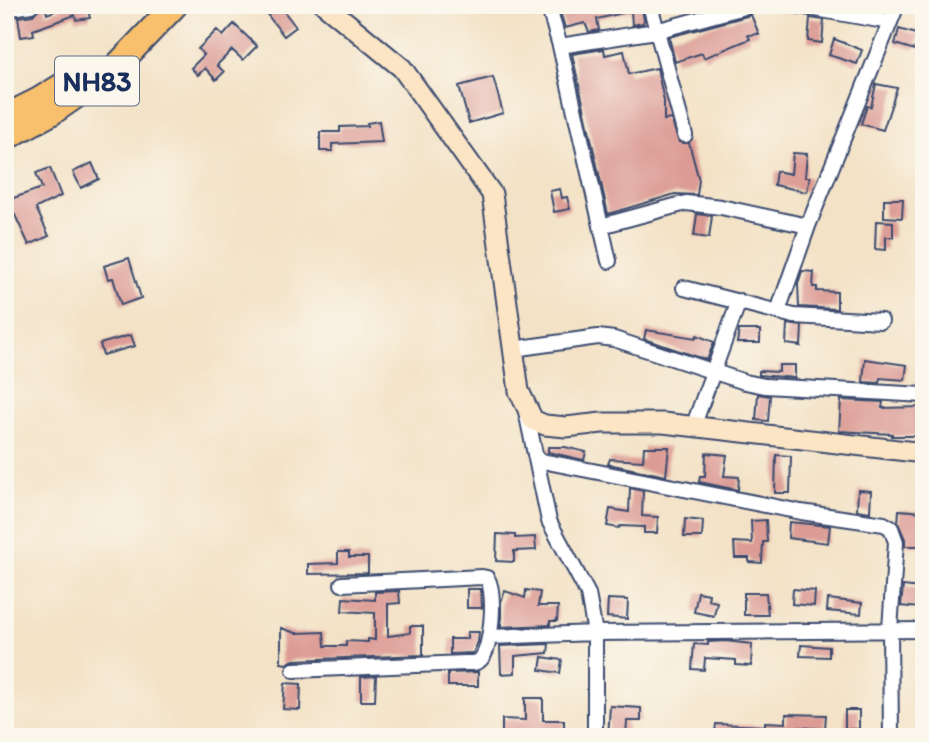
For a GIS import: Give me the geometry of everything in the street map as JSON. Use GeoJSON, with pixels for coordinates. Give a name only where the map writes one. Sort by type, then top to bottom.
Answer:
{"type":"FeatureCollection","features":[{"type":"Feature","properties":{"kind":"highway"},"geometry":{"type":"LineString","coordinates":[[5,117],[39,100],[90,68],[151,5]]}},
{"type":"Feature","properties":{"kind":"highway","name":"NH83"},"geometry":{"type":"LineString","coordinates":[[5,138],[51,113],[112,71],[175,5]]}},
{"type":"Feature","properties":{"kind":"street"},"geometry":{"type":"LineString","coordinates":[[5,9],[31,5]]}},
{"type":"Feature","properties":{"kind":"street"},"geometry":{"type":"LineString","coordinates":[[325,5],[402,68],[492,194],[519,391],[533,420],[545,425],[566,427],[602,423],[694,427],[924,453]]}},
{"type":"Feature","properties":{"kind":"street"},"geometry":{"type":"LineString","coordinates":[[548,5],[560,46],[609,261]]}},
{"type":"Feature","properties":{"kind":"street"},"geometry":{"type":"LineString","coordinates":[[650,5],[685,135]]}},
{"type":"Feature","properties":{"kind":"street"},"geometry":{"type":"LineString","coordinates":[[560,46],[656,32],[751,5]]}},
{"type":"Feature","properties":{"kind":"street"},"geometry":{"type":"LineString","coordinates":[[793,5],[890,22]]}},
{"type":"Feature","properties":{"kind":"street"},"geometry":{"type":"LineString","coordinates":[[778,311],[808,226],[897,5]]}},
{"type":"Feature","properties":{"kind":"street"},"geometry":{"type":"LineString","coordinates":[[601,226],[686,203],[710,205],[808,226]]}},
{"type":"Feature","properties":{"kind":"street"},"geometry":{"type":"LineString","coordinates":[[684,288],[794,316],[880,321]]}},
{"type":"Feature","properties":{"kind":"street"},"geometry":{"type":"LineString","coordinates":[[694,427],[739,301]]}},
{"type":"Feature","properties":{"kind":"street"},"geometry":{"type":"LineString","coordinates":[[513,349],[598,337],[614,339],[765,386],[924,395]]}},
{"type":"Feature","properties":{"kind":"street"},"geometry":{"type":"LineString","coordinates":[[524,399],[549,521],[588,594],[595,633],[595,737]]}},
{"type":"Feature","properties":{"kind":"street"},"geometry":{"type":"LineString","coordinates":[[537,460],[801,512],[884,524],[891,528],[896,542],[890,629],[891,737]]}},
{"type":"Feature","properties":{"kind":"street"},"geometry":{"type":"LineString","coordinates":[[294,670],[477,662],[483,658],[489,636],[492,601],[491,584],[487,578],[342,584]]}},
{"type":"Feature","properties":{"kind":"street"},"geometry":{"type":"LineString","coordinates":[[489,636],[924,630]]}},
{"type":"Feature","properties":{"kind":"building"},"geometry":{"type":"Polygon","coordinates":[[[45,5],[47,14],[70,5],[97,7],[88,10],[90,18],[76,20],[75,15],[33,30],[34,35],[21,37],[18,17],[33,15],[45,5]]]}},
{"type":"Feature","properties":{"kind":"building"},"geometry":{"type":"Polygon","coordinates":[[[279,5],[296,27],[284,36],[266,13],[279,5]]]}},
{"type":"Feature","properties":{"kind":"building"},"geometry":{"type":"Polygon","coordinates":[[[558,5],[641,5],[644,20],[643,23],[632,25],[631,11],[597,19],[599,30],[589,32],[585,23],[565,28],[558,5]]]}},
{"type":"Feature","properties":{"kind":"building"},"geometry":{"type":"Polygon","coordinates":[[[751,15],[759,34],[748,35],[750,39],[704,58],[702,53],[675,62],[669,37],[751,15]]]}},
{"type":"Feature","properties":{"kind":"building"},"geometry":{"type":"Polygon","coordinates":[[[810,18],[824,20],[822,43],[808,41],[810,18]]]}},
{"type":"Feature","properties":{"kind":"building"},"geometry":{"type":"Polygon","coordinates":[[[234,24],[257,46],[243,60],[232,50],[217,65],[224,72],[216,80],[205,68],[198,75],[191,68],[204,55],[198,49],[217,30],[223,36],[234,24]]]}},
{"type":"Feature","properties":{"kind":"building"},"geometry":{"type":"Polygon","coordinates":[[[899,29],[919,35],[915,50],[895,44],[899,29]]]}},
{"type":"Feature","properties":{"kind":"building"},"geometry":{"type":"Polygon","coordinates":[[[834,39],[862,50],[857,64],[829,55],[834,39]]]}},
{"type":"Feature","properties":{"kind":"building"},"geometry":{"type":"Polygon","coordinates":[[[604,49],[605,55],[624,51],[629,74],[657,68],[664,101],[664,120],[671,119],[679,142],[689,143],[699,180],[697,195],[675,194],[608,214],[572,54],[604,49]]]}},
{"type":"Feature","properties":{"kind":"building"},"geometry":{"type":"Polygon","coordinates":[[[493,77],[503,113],[469,123],[459,86],[493,77]]]}},
{"type":"Feature","properties":{"kind":"building"},"geometry":{"type":"Polygon","coordinates":[[[876,84],[897,88],[883,130],[861,124],[867,106],[871,107],[876,84]]]}},
{"type":"Feature","properties":{"kind":"building"},"geometry":{"type":"Polygon","coordinates":[[[379,121],[382,142],[332,144],[332,151],[320,151],[320,132],[340,132],[340,127],[368,126],[367,123],[379,121]]]}},
{"type":"Feature","properties":{"kind":"building"},"geometry":{"type":"Polygon","coordinates":[[[793,153],[807,154],[805,177],[810,177],[807,192],[774,185],[776,171],[791,174],[793,153]]]}},
{"type":"Feature","properties":{"kind":"building"},"geometry":{"type":"Polygon","coordinates":[[[92,163],[99,179],[81,188],[73,172],[92,163]]]}},
{"type":"Feature","properties":{"kind":"building"},"geometry":{"type":"Polygon","coordinates":[[[50,168],[61,196],[36,208],[49,236],[29,245],[15,215],[8,218],[5,201],[42,188],[36,173],[50,168]]]}},
{"type":"Feature","properties":{"kind":"building"},"geometry":{"type":"Polygon","coordinates":[[[560,189],[562,198],[567,197],[570,209],[554,212],[550,191],[560,189]]]}},
{"type":"Feature","properties":{"kind":"building"},"geometry":{"type":"Polygon","coordinates":[[[884,199],[903,199],[902,218],[884,217],[884,199]]]}},
{"type":"Feature","properties":{"kind":"building"},"geometry":{"type":"Polygon","coordinates":[[[697,214],[712,216],[709,238],[694,236],[697,214]]]}},
{"type":"Feature","properties":{"kind":"building"},"geometry":{"type":"Polygon","coordinates":[[[876,221],[893,222],[893,237],[886,237],[886,250],[875,249],[876,221]]]}},
{"type":"Feature","properties":{"kind":"building"},"geometry":{"type":"Polygon","coordinates":[[[129,258],[141,298],[121,305],[113,278],[108,279],[104,266],[129,258]]]}},
{"type":"Feature","properties":{"kind":"building"},"geometry":{"type":"Polygon","coordinates":[[[802,271],[814,272],[813,287],[817,287],[817,291],[837,292],[837,309],[799,307],[798,284],[802,271]]]}},
{"type":"Feature","properties":{"kind":"building"},"geometry":{"type":"Polygon","coordinates":[[[787,324],[802,326],[801,346],[786,344],[787,324]]]}},
{"type":"Feature","properties":{"kind":"building"},"geometry":{"type":"Polygon","coordinates":[[[646,330],[696,338],[697,335],[714,342],[707,360],[644,339],[646,330]]]}},
{"type":"Feature","properties":{"kind":"building"},"geometry":{"type":"Polygon","coordinates":[[[739,330],[760,330],[760,343],[737,343],[739,330]]]}},
{"type":"Feature","properties":{"kind":"building"},"geometry":{"type":"Polygon","coordinates":[[[131,335],[135,346],[103,355],[100,344],[131,335]]]}},
{"type":"Feature","properties":{"kind":"building"},"geometry":{"type":"Polygon","coordinates":[[[865,359],[907,365],[905,380],[880,378],[879,383],[863,382],[865,359]]]}},
{"type":"Feature","properties":{"kind":"building"},"geometry":{"type":"Polygon","coordinates":[[[779,365],[795,365],[795,378],[759,375],[759,371],[779,372],[779,365]]]}},
{"type":"Feature","properties":{"kind":"building"},"geometry":{"type":"Polygon","coordinates":[[[758,394],[770,396],[768,421],[756,420],[758,394]]]}},
{"type":"Feature","properties":{"kind":"building"},"geometry":{"type":"Polygon","coordinates":[[[841,400],[883,402],[882,408],[924,407],[924,436],[839,431],[841,400]]]}},
{"type":"Feature","properties":{"kind":"building"},"geometry":{"type":"Polygon","coordinates":[[[548,447],[565,447],[586,452],[584,460],[548,452],[548,447]]]}},
{"type":"Feature","properties":{"kind":"building"},"geometry":{"type":"Polygon","coordinates":[[[644,447],[669,447],[666,476],[608,464],[610,459],[643,461],[644,447]]]}},
{"type":"Feature","properties":{"kind":"building"},"geometry":{"type":"Polygon","coordinates":[[[706,453],[727,455],[724,476],[739,477],[738,490],[699,482],[700,476],[705,476],[706,453]]]}},
{"type":"Feature","properties":{"kind":"building"},"geometry":{"type":"Polygon","coordinates":[[[776,455],[791,456],[790,493],[775,493],[776,455]]]}},
{"type":"Feature","properties":{"kind":"building"},"geometry":{"type":"Polygon","coordinates":[[[630,488],[643,491],[642,516],[658,517],[657,533],[644,533],[644,527],[607,526],[610,509],[629,512],[630,488]]]}},
{"type":"Feature","properties":{"kind":"building"},"geometry":{"type":"Polygon","coordinates":[[[858,490],[871,491],[870,512],[857,510],[858,490]]]}},
{"type":"Feature","properties":{"kind":"building"},"geometry":{"type":"Polygon","coordinates":[[[899,510],[924,512],[924,546],[905,546],[898,523],[899,510]]]}},
{"type":"Feature","properties":{"kind":"building"},"geometry":{"type":"Polygon","coordinates":[[[685,519],[703,521],[702,537],[684,537],[685,519]]]}},
{"type":"Feature","properties":{"kind":"building"},"geometry":{"type":"Polygon","coordinates":[[[766,520],[767,542],[763,542],[762,563],[749,562],[749,558],[735,558],[734,542],[752,543],[751,521],[766,520]]]}},
{"type":"Feature","properties":{"kind":"building"},"geometry":{"type":"Polygon","coordinates":[[[789,522],[830,526],[828,543],[788,538],[789,522]]]}},
{"type":"Feature","properties":{"kind":"building"},"geometry":{"type":"Polygon","coordinates":[[[497,534],[515,535],[515,538],[535,537],[536,550],[514,551],[514,562],[496,561],[497,534]]]}},
{"type":"Feature","properties":{"kind":"building"},"geometry":{"type":"Polygon","coordinates":[[[338,552],[349,552],[349,557],[368,557],[368,573],[308,574],[308,564],[338,563],[338,552]]]}},
{"type":"Feature","properties":{"kind":"building"},"geometry":{"type":"Polygon","coordinates":[[[903,586],[920,588],[919,608],[901,606],[903,586]]]}},
{"type":"Feature","properties":{"kind":"building"},"geometry":{"type":"Polygon","coordinates":[[[467,589],[481,589],[482,608],[467,608],[467,589]]]}},
{"type":"Feature","properties":{"kind":"building"},"geometry":{"type":"Polygon","coordinates":[[[793,589],[815,591],[814,606],[792,604],[793,589]]]}},
{"type":"Feature","properties":{"kind":"building"},"geometry":{"type":"Polygon","coordinates":[[[526,590],[540,592],[538,606],[558,606],[557,621],[550,621],[550,625],[501,627],[501,602],[505,591],[525,598],[526,590]]]}},
{"type":"Feature","properties":{"kind":"building"},"geometry":{"type":"Polygon","coordinates":[[[399,591],[400,603],[388,604],[388,636],[410,633],[410,626],[423,626],[423,655],[294,660],[281,663],[281,628],[296,633],[324,632],[325,646],[346,646],[346,641],[375,640],[375,613],[342,611],[343,598],[375,600],[375,592],[399,591]]]}},
{"type":"Feature","properties":{"kind":"building"},"geometry":{"type":"Polygon","coordinates":[[[698,592],[709,594],[708,600],[717,602],[714,616],[694,612],[698,592]]]}},
{"type":"Feature","properties":{"kind":"building"},"geometry":{"type":"Polygon","coordinates":[[[744,593],[766,593],[768,615],[744,615],[744,593]]]}},
{"type":"Feature","properties":{"kind":"building"},"geometry":{"type":"Polygon","coordinates":[[[608,599],[628,600],[627,619],[607,617],[608,599]]]}},
{"type":"Feature","properties":{"kind":"building"},"geometry":{"type":"Polygon","coordinates":[[[828,599],[862,603],[861,614],[827,611],[828,599]]]}},
{"type":"Feature","properties":{"kind":"building"},"geometry":{"type":"Polygon","coordinates":[[[467,632],[479,632],[473,653],[450,654],[450,639],[467,639],[467,632]]]}},
{"type":"Feature","properties":{"kind":"building"},"geometry":{"type":"Polygon","coordinates":[[[708,642],[752,644],[751,666],[736,665],[736,660],[705,658],[704,670],[692,669],[694,644],[708,645],[708,642]]]}},
{"type":"Feature","properties":{"kind":"building"},"geometry":{"type":"Polygon","coordinates":[[[549,644],[548,653],[515,656],[515,673],[501,674],[500,646],[549,644]]]}},
{"type":"Feature","properties":{"kind":"building"},"geometry":{"type":"Polygon","coordinates":[[[801,645],[829,647],[829,657],[800,656],[801,645]]]}},
{"type":"Feature","properties":{"kind":"building"},"geometry":{"type":"Polygon","coordinates":[[[542,657],[562,660],[560,673],[540,670],[542,657]]]}},
{"type":"Feature","properties":{"kind":"building"},"geometry":{"type":"Polygon","coordinates":[[[478,672],[478,686],[448,686],[448,673],[478,672]]]}},
{"type":"Feature","properties":{"kind":"building"},"geometry":{"type":"Polygon","coordinates":[[[376,676],[375,701],[361,701],[361,677],[376,676]]]}},
{"type":"Feature","properties":{"kind":"building"},"geometry":{"type":"Polygon","coordinates":[[[285,683],[301,684],[300,710],[283,709],[285,683]]]}},
{"type":"Feature","properties":{"kind":"building"},"geometry":{"type":"Polygon","coordinates":[[[525,698],[543,698],[543,720],[564,720],[564,737],[502,737],[502,719],[525,720],[525,698]]]}},
{"type":"Feature","properties":{"kind":"building"},"geometry":{"type":"Polygon","coordinates":[[[610,706],[641,708],[641,721],[627,721],[626,737],[608,737],[610,706]]]}},
{"type":"Feature","properties":{"kind":"building"},"geometry":{"type":"Polygon","coordinates":[[[845,710],[859,710],[859,729],[845,729],[845,710]]]}},
{"type":"Feature","properties":{"kind":"building"},"geometry":{"type":"Polygon","coordinates":[[[786,714],[826,715],[825,729],[799,727],[798,737],[722,737],[722,734],[715,733],[716,724],[765,726],[765,722],[786,723],[786,714]]]}}]}
